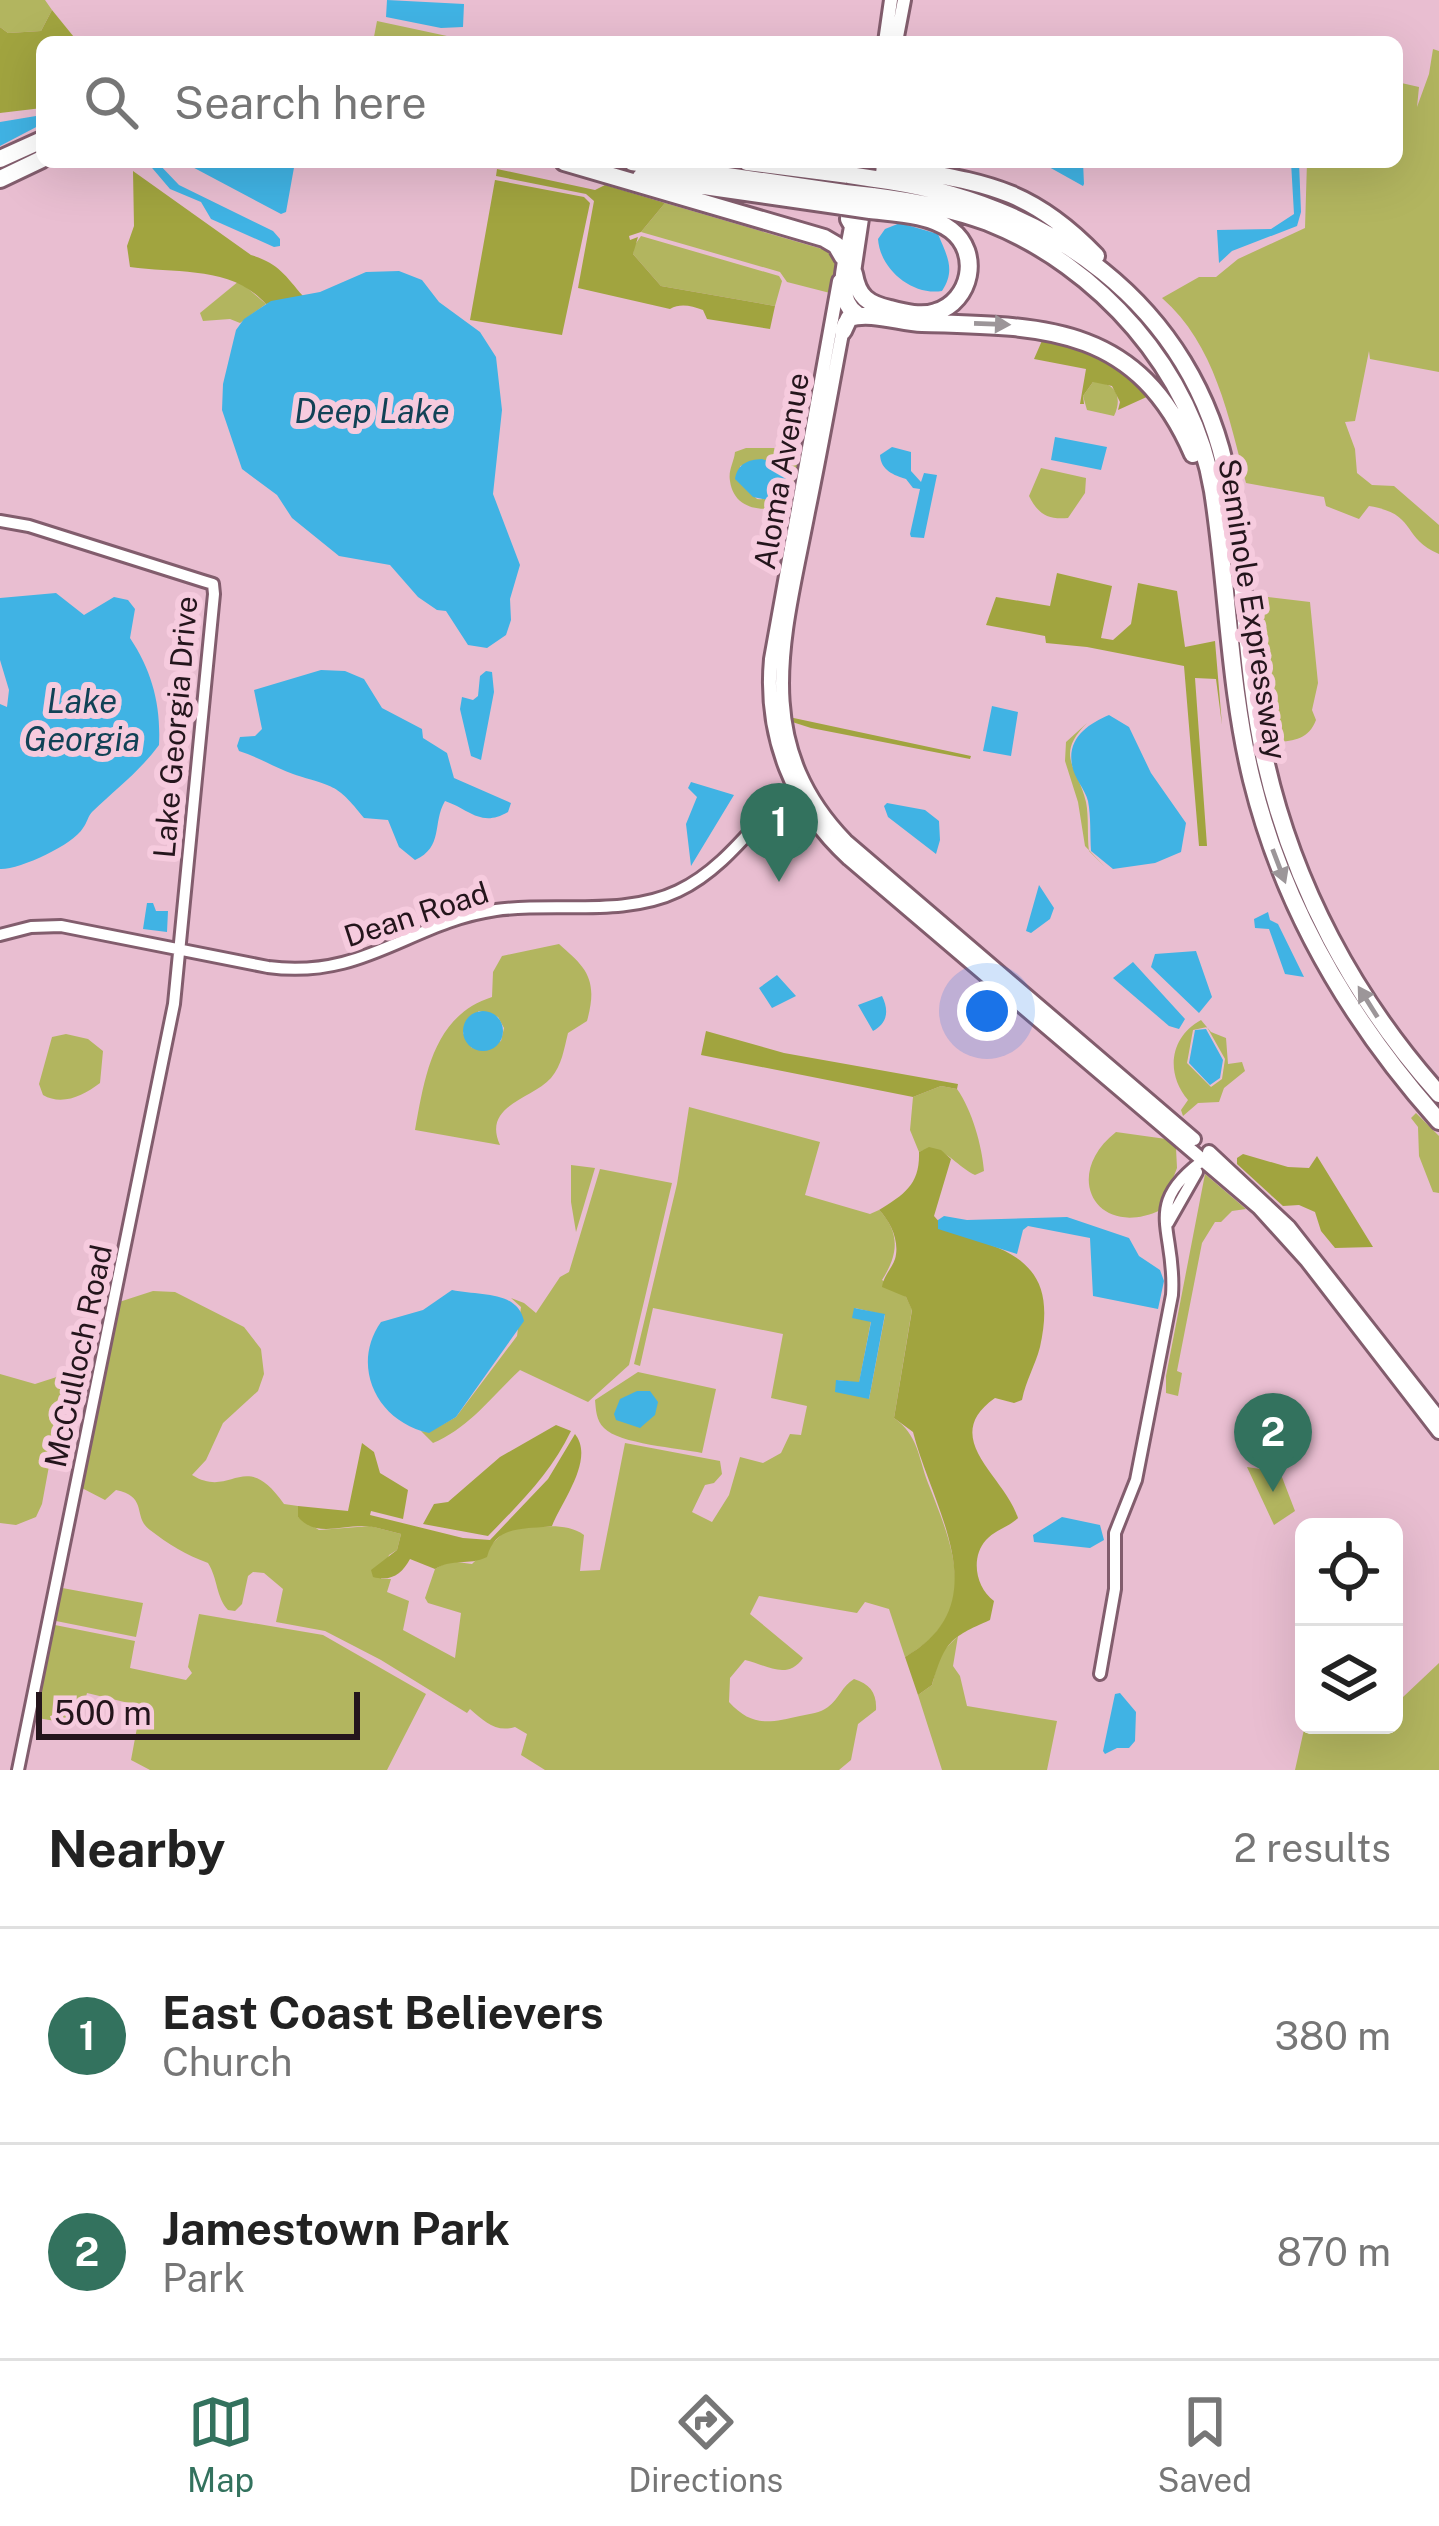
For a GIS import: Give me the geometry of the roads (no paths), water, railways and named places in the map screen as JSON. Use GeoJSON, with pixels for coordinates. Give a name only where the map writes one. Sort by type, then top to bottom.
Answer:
{"type":"FeatureCollection","features":[{"type":"Feature","properties":{"kind":"highway"},"geometry":{"type":"LineString","coordinates":[[0,159],[36,143]]}},
{"type":"Feature","properties":{"kind":"highway"},"geometry":{"type":"LineString","coordinates":[[0,178],[36,162]]}},
{"type":"Feature","properties":{"kind":"highway"},"geometry":{"type":"LineString","coordinates":[[582,168],[824,238],[836,244],[843,257]]}},
{"type":"Feature","properties":{"kind":"highway"},"geometry":{"type":"LineString","coordinates":[[626,168],[861,181],[917,171]]}},
{"type":"Feature","properties":{"kind":"highway","name":"Seminole Expressway"},"geometry":{"type":"LineString","coordinates":[[704,168],[946,191],[1018,216],[1082,255],[1151,319],[1209,473],[1237,702],[1252,781],[1289,891],[1350,1009],[1439,1121]]}},
{"type":"Feature","properties":{"kind":"highway","name":"Seminole Expressway"},"geometry":{"type":"LineString","coordinates":[[783,168],[861,181],[966,215],[1045,250],[1108,299],[1164,352],[1206,412],[1228,478],[1258,726],[1287,838],[1318,914],[1354,979],[1397,1044],[1439,1094]]}},
{"type":"Feature","properties":{"kind":"highway"},"geometry":{"type":"LineString","coordinates":[[909,168],[992,185],[1038,205],[1073,232],[1132,297]]}},
{"type":"Feature","properties":{"kind":"highway"},"geometry":{"type":"LineString","coordinates":[[854,274],[858,292],[866,301],[920,314],[950,305],[967,283],[968,253],[951,229],[861,181]]}},
{"type":"Feature","properties":{"kind":"highway"},"geometry":{"type":"LineString","coordinates":[[853,311],[843,290],[861,181]]}},
{"type":"Feature","properties":{"kind":"highway"},"geometry":{"type":"LineString","coordinates":[[843,331],[853,311]]}},
{"type":"Feature","properties":{"kind":"highway"},"geometry":{"type":"LineString","coordinates":[[853,311],[910,322],[1051,330],[1111,355],[1154,390],[1172,414],[1200,471],[1225,595]]}},
{"type":"Feature","properties":{"kind":"main road"},"geometry":{"type":"LineString","coordinates":[[886,36],[891,0]]}},
{"type":"Feature","properties":{"kind":"main road"},"geometry":{"type":"LineString","coordinates":[[897,36],[904,0]]}},
{"type":"Feature","properties":{"kind":"main road"},"geometry":{"type":"LineString","coordinates":[[853,311],[861,181]]}},
{"type":"Feature","properties":{"kind":"main road","name":"Aloma Avenue"},"geometry":{"type":"LineString","coordinates":[[798,788],[784,725],[776,625],[861,181]]}},
{"type":"Feature","properties":{"kind":"main road","name":"Aloma Avenue"},"geometry":{"type":"LineString","coordinates":[[798,788],[776,741],[770,707],[777,645],[843,331]]}},
{"type":"Feature","properties":{"kind":"main road"},"geometry":{"type":"LineString","coordinates":[[820,451],[826,390],[822,381]]}},
{"type":"Feature","properties":{"kind":"main road"},"geometry":{"type":"LineString","coordinates":[[800,506],[806,522]]}},
{"type":"Feature","properties":{"kind":"main road"},"geometry":{"type":"LineString","coordinates":[[798,788],[834,844],[1209,1157],[1296,1248],[1439,1432]]}},
{"type":"Feature","properties":{"kind":"main road"},"geometry":{"type":"LineString","coordinates":[[798,788],[838,832],[1289,1227],[1439,1418]]}},
{"type":"Feature","properties":{"kind":"main road"},"geometry":{"type":"LineString","coordinates":[[891,895],[914,899]]}},
{"type":"Feature","properties":{"kind":"street","name":"Lake Georgia Drive"},"geometry":{"type":"LineString","coordinates":[[0,521],[213,584],[181,950]]}},
{"type":"Feature","properties":{"kind":"street","name":"Dean Road"},"geometry":{"type":"LineString","coordinates":[[0,935],[61,926],[280,968],[320,968],[372,956],[474,914],[663,897],[706,873],[798,788]]}},
{"type":"Feature","properties":{"kind":"street","name":"McCulloch Road"},"geometry":{"type":"LineString","coordinates":[[18,1770],[174,1004],[181,950]]}},
{"type":"Feature","properties":{"kind":"street"},"geometry":{"type":"LineString","coordinates":[[1100,1673],[1114,1589],[1115,1533],[1136,1480],[1172,1295],[1166,1232],[1209,1157]]}},
{"type":"Feature","properties":{"kind":"water"},"geometry":{"type":"Polygon","coordinates":[[[387,0],[464,4],[463,27],[441,28],[386,17],[387,0]]]}},
{"type":"Feature","properties":{"kind":"water"},"geometry":{"type":"Polygon","coordinates":[[[36,116],[36,127],[0,146],[0,122],[36,116]]]}},
{"type":"Feature","properties":{"kind":"water"},"geometry":{"type":"Polygon","coordinates":[[[152,168],[163,168],[179,185],[273,231],[280,246],[211,219],[201,202],[170,189],[152,168]]]}},
{"type":"Feature","properties":{"kind":"water"},"geometry":{"type":"Polygon","coordinates":[[[194,168],[294,168],[286,212],[281,214],[194,168]]]}},
{"type":"Feature","properties":{"kind":"water"},"geometry":{"type":"Polygon","coordinates":[[[1051,168],[1083,168],[1083,186],[1051,168]]]}},
{"type":"Feature","properties":{"kind":"water"},"geometry":{"type":"Polygon","coordinates":[[[1291,168],[1299,168],[1297,226],[1232,251],[1219,263],[1217,230],[1271,229],[1294,214],[1291,168]]]}},
{"type":"Feature","properties":{"kind":"water"},"geometry":{"type":"Polygon","coordinates":[[[900,223],[938,234],[949,270],[942,291],[909,285],[891,270],[878,239],[885,229],[900,223]]]}},
{"type":"Feature","properties":{"kind":"water","name":"Deep Lake"},"geometry":{"type":"Polygon","coordinates":[[[399,271],[422,280],[439,302],[480,332],[496,357],[502,410],[493,494],[520,565],[506,635],[487,648],[468,645],[446,611],[418,597],[390,565],[339,556],[292,518],[277,495],[242,469],[222,410],[236,330],[244,319],[271,301],[320,292],[366,272],[399,271]]]}},
{"type":"Feature","properties":{"kind":"water"},"geometry":{"type":"Polygon","coordinates":[[[794,389],[805,391],[809,398],[795,462],[779,451],[794,389]]]}},
{"type":"Feature","properties":{"kind":"water"},"geometry":{"type":"Polygon","coordinates":[[[1055,437],[1107,447],[1101,470],[1051,460],[1055,437]]]}},
{"type":"Feature","properties":{"kind":"water"},"geometry":{"type":"Polygon","coordinates":[[[892,447],[911,452],[911,471],[921,482],[924,473],[937,475],[924,538],[910,534],[920,489],[889,472],[881,460],[880,455],[892,447]]]}},
{"type":"Feature","properties":{"kind":"water"},"geometry":{"type":"Polygon","coordinates":[[[762,459],[783,466],[788,478],[785,490],[768,500],[753,497],[735,479],[744,463],[762,459]]]}},
{"type":"Feature","properties":{"kind":"water","name":"Lake Georgia"},"geometry":{"type":"Polygon","coordinates":[[[56,593],[84,615],[114,597],[128,600],[135,609],[130,638],[154,689],[159,745],[92,812],[77,835],[32,861],[0,869],[0,704],[7,707],[9,690],[0,660],[0,598],[56,593]]]}},
{"type":"Feature","properties":{"kind":"water"},"geometry":{"type":"Polygon","coordinates":[[[321,670],[345,671],[364,679],[382,708],[422,729],[423,738],[447,753],[454,778],[511,803],[508,812],[483,818],[445,801],[434,841],[415,860],[399,847],[388,820],[364,818],[333,787],[239,751],[240,737],[255,736],[262,729],[254,690],[321,670]]]}},
{"type":"Feature","properties":{"kind":"water"},"geometry":{"type":"Polygon","coordinates":[[[492,672],[494,692],[481,760],[471,756],[460,709],[462,697],[473,700],[478,696],[480,676],[492,672]]]}},
{"type":"Feature","properties":{"kind":"water"},"geometry":{"type":"Polygon","coordinates":[[[992,706],[1018,712],[1011,756],[983,751],[992,706]]]}},
{"type":"Feature","properties":{"kind":"water"},"geometry":{"type":"Polygon","coordinates":[[[1109,715],[1129,727],[1151,773],[1186,823],[1181,852],[1155,863],[1113,869],[1091,851],[1088,801],[1071,755],[1081,733],[1109,715]]]}},
{"type":"Feature","properties":{"kind":"water"},"geometry":{"type":"Polygon","coordinates":[[[691,782],[734,795],[691,866],[686,824],[697,797],[688,788],[691,782]]]}},
{"type":"Feature","properties":{"kind":"water"},"geometry":{"type":"Polygon","coordinates":[[[887,803],[925,810],[939,821],[936,854],[888,817],[887,803]]]}},
{"type":"Feature","properties":{"kind":"water"},"geometry":{"type":"Polygon","coordinates":[[[1039,885],[1054,908],[1050,919],[1031,933],[1026,931],[1039,885]]]}},
{"type":"Feature","properties":{"kind":"water"},"geometry":{"type":"Polygon","coordinates":[[[147,903],[153,903],[156,911],[168,911],[167,932],[143,929],[147,903]]]}},
{"type":"Feature","properties":{"kind":"water"},"geometry":{"type":"Polygon","coordinates":[[[1268,912],[1304,977],[1285,974],[1269,929],[1255,928],[1254,919],[1268,912]]]}},
{"type":"Feature","properties":{"kind":"water"},"geometry":{"type":"Polygon","coordinates":[[[1196,951],[1212,997],[1199,1013],[1151,967],[1155,954],[1196,951]]]}},
{"type":"Feature","properties":{"kind":"water"},"geometry":{"type":"Polygon","coordinates":[[[1133,962],[1185,1019],[1179,1029],[1169,1026],[1113,978],[1133,962]]]}},
{"type":"Feature","properties":{"kind":"water"},"geometry":{"type":"Polygon","coordinates":[[[777,975],[796,996],[772,1008],[759,988],[777,975]]]}},
{"type":"Feature","properties":{"kind":"water"},"geometry":{"type":"Polygon","coordinates":[[[882,996],[886,1016],[873,1031],[858,1005],[882,996]]]}},
{"type":"Feature","properties":{"kind":"water"},"geometry":{"type":"Polygon","coordinates":[[[483,1011],[497,1017],[503,1031],[497,1045],[483,1051],[469,1045],[463,1031],[469,1017],[483,1011]]]}},
{"type":"Feature","properties":{"kind":"water"},"geometry":{"type":"Polygon","coordinates":[[[1206,1029],[1223,1060],[1220,1078],[1210,1085],[1189,1063],[1195,1030],[1206,1029]]]}},
{"type":"Feature","properties":{"kind":"water"},"geometry":{"type":"Polygon","coordinates":[[[944,1216],[967,1220],[1067,1217],[1129,1238],[1139,1256],[1160,1270],[1164,1281],[1158,1309],[1093,1296],[1090,1238],[1028,1226],[1017,1254],[938,1229],[938,1220],[944,1216]]]}},
{"type":"Feature","properties":{"kind":"water"},"geometry":{"type":"Polygon","coordinates":[[[452,1290],[506,1299],[524,1321],[456,1417],[429,1433],[411,1427],[383,1405],[369,1374],[368,1356],[381,1322],[423,1310],[452,1290]]]}},
{"type":"Feature","properties":{"kind":"water"},"geometry":{"type":"Polygon","coordinates":[[[854,1308],[885,1314],[869,1399],[835,1392],[836,1380],[859,1382],[871,1322],[852,1318],[854,1308]]]}},
{"type":"Feature","properties":{"kind":"water"},"geometry":{"type":"Polygon","coordinates":[[[650,1391],[658,1402],[655,1415],[640,1428],[616,1420],[614,1414],[620,1399],[650,1391]]]}},
{"type":"Feature","properties":{"kind":"water"},"geometry":{"type":"Polygon","coordinates":[[[1062,1517],[1100,1525],[1104,1540],[1090,1548],[1034,1542],[1033,1535],[1062,1517]]]}},
{"type":"Feature","properties":{"kind":"water"},"geometry":{"type":"Polygon","coordinates":[[[1120,1693],[1136,1712],[1135,1741],[1129,1748],[1105,1754],[1115,1694],[1120,1693]]]}},
{"type":"Feature","properties":{"kind":"place","name":"East Coast Believers"},"geometry":{"type":"Point","coordinates":[779,882]}},
{"type":"Feature","properties":{"kind":"place","name":"Jamestown Park"},"geometry":{"type":"Point","coordinates":[1273,1492]}}]}
